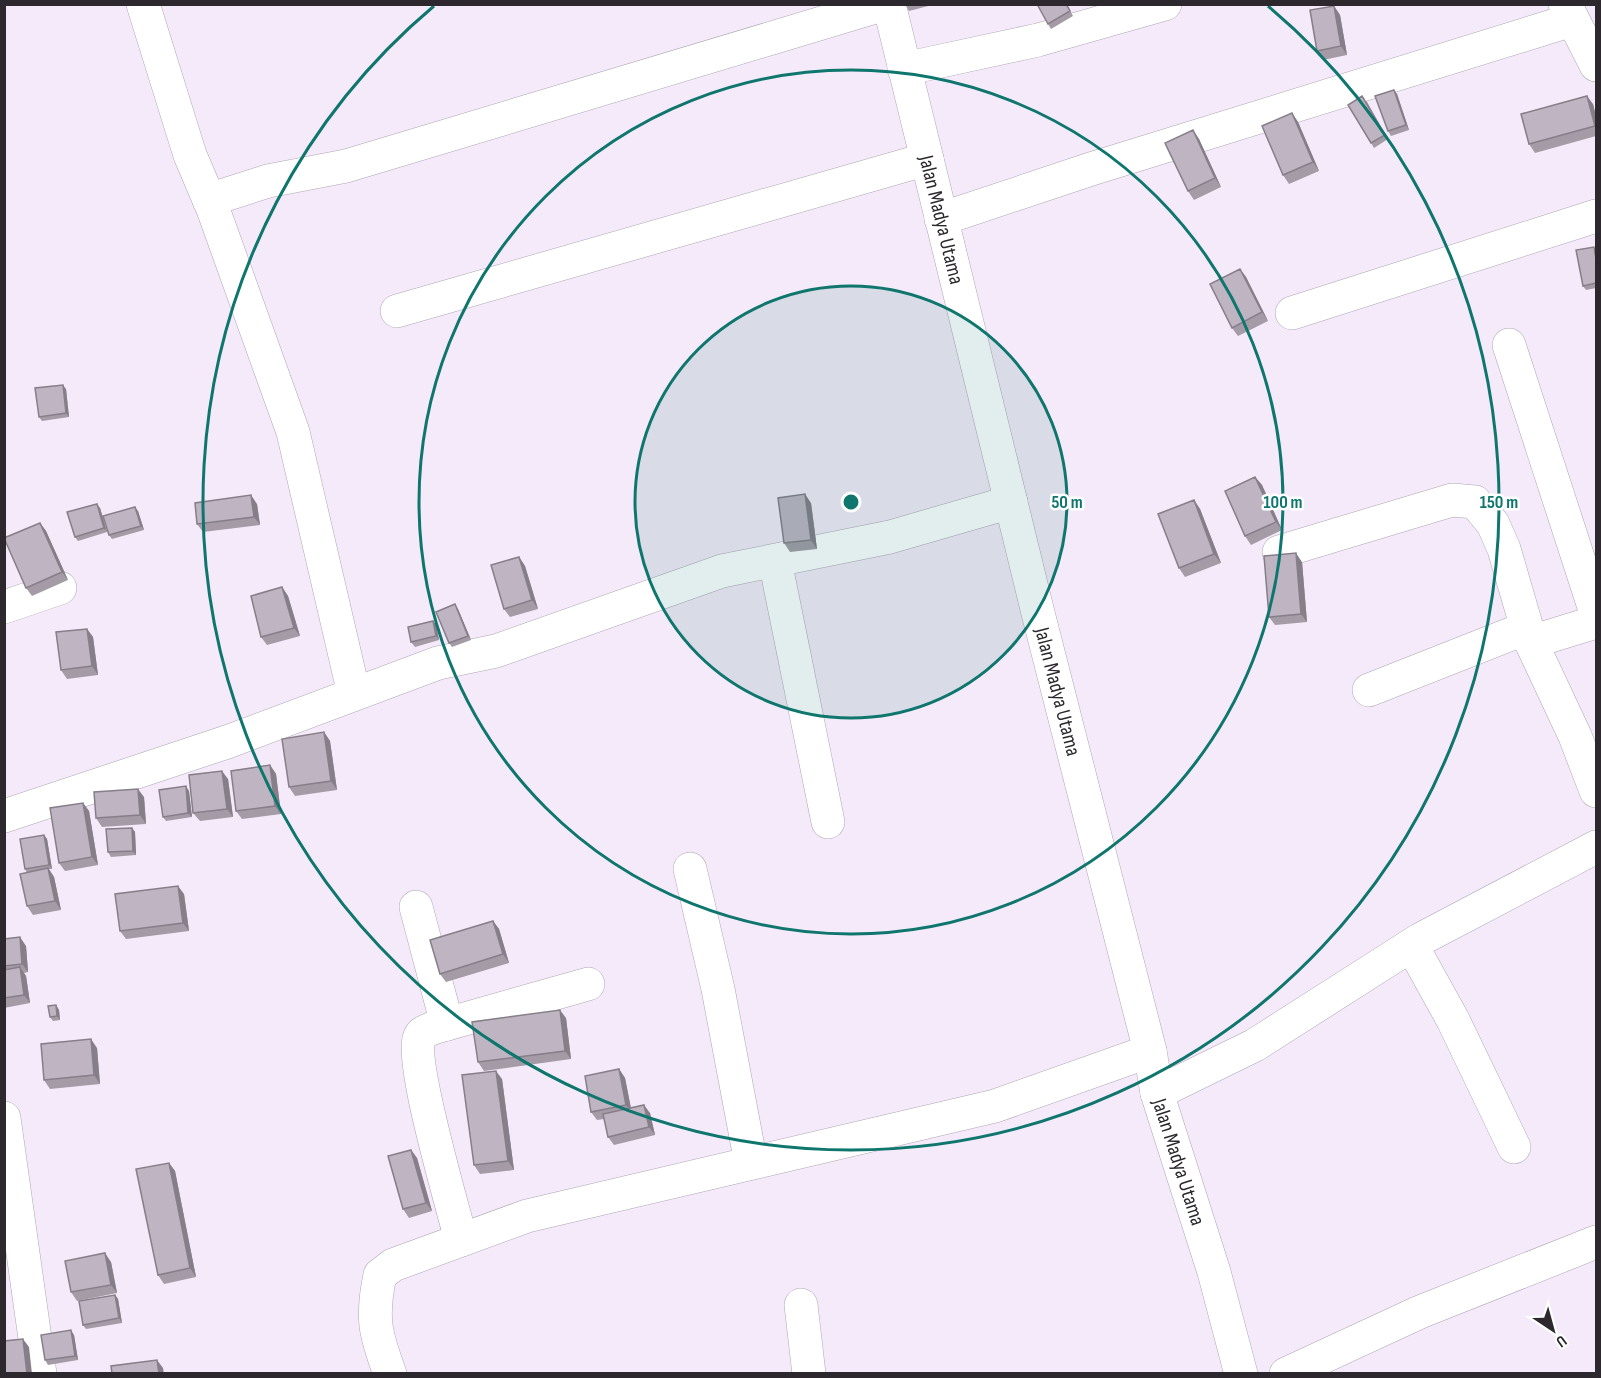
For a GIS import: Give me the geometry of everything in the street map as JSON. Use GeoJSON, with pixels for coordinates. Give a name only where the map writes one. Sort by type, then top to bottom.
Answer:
{"type":"FeatureCollection","features":[{"type":"Feature","properties":{"kind":"street"},"geometry":{"type":"LineString","coordinates":[[143,4],[190,155],[230,193],[358,693]]}},
{"type":"Feature","properties":{"kind":"street"},"geometry":{"type":"LineString","coordinates":[[230,193],[346,166],[887,4]]}},
{"type":"Feature","properties":{"kind":"street","name":"Jalan Madya Utama"},"geometry":{"type":"LineString","coordinates":[[887,4],[1134,998],[1150,1050],[1157,1093],[1214,1272],[1241,1374]]}},
{"type":"Feature","properties":{"kind":"street"},"geometry":{"type":"LineString","coordinates":[[904,69],[1038,40],[1165,4]]}},
{"type":"Feature","properties":{"kind":"street"},"geometry":{"type":"LineString","coordinates":[[941,219],[1568,12],[1593,52]]}},
{"type":"Feature","properties":{"kind":"street"},"geometry":{"type":"LineString","coordinates":[[397,311],[927,159]]}},
{"type":"Feature","properties":{"kind":"street"},"geometry":{"type":"LineString","coordinates":[[1292,313],[1596,216]]}},
{"type":"Feature","properties":{"kind":"street"},"geometry":{"type":"LineString","coordinates":[[1509,345],[1596,613]]}},
{"type":"Feature","properties":{"kind":"street"},"geometry":{"type":"LineString","coordinates":[[1279,552],[1452,500],[1475,502],[1493,524],[1504,549],[1529,635],[1575,736],[1596,791]]}},
{"type":"Feature","properties":{"kind":"street"},"geometry":{"type":"LineString","coordinates":[[4,816],[227,742],[438,663],[496,651],[722,571],[891,537],[1011,502]]}},
{"type":"Feature","properties":{"kind":"street"},"geometry":{"type":"LineString","coordinates":[[775,561],[828,822]]}},
{"type":"Feature","properties":{"kind":"street"},"geometry":{"type":"LineString","coordinates":[[4,608],[60,588]]}},
{"type":"Feature","properties":{"kind":"street"},"geometry":{"type":"LineString","coordinates":[[1369,690],[1529,635],[1596,622]]}},
{"type":"Feature","properties":{"kind":"street"},"geometry":{"type":"LineString","coordinates":[[1157,1093],[1255,1045],[1412,946],[1596,847]]}},
{"type":"Feature","properties":{"kind":"street"},"geometry":{"type":"LineString","coordinates":[[690,869],[718,989],[751,1163]]}},
{"type":"Feature","properties":{"kind":"street"},"geometry":{"type":"LineString","coordinates":[[416,907],[447,1024]]}},
{"type":"Feature","properties":{"kind":"street"},"geometry":{"type":"LineString","coordinates":[[1412,946],[1453,1020],[1514,1147]]}},
{"type":"Feature","properties":{"kind":"street"},"geometry":{"type":"LineString","coordinates":[[461,1240],[427,1105],[418,1044],[422,1033],[588,984]]}},
{"type":"Feature","properties":{"kind":"street"},"geometry":{"type":"LineString","coordinates":[[390,1374],[375,1334],[375,1296],[380,1275],[393,1265],[527,1216],[995,1106],[1150,1050]]}},
{"type":"Feature","properties":{"kind":"street"},"geometry":{"type":"LineString","coordinates":[[4,1118],[11,1200],[40,1374]]}},
{"type":"Feature","properties":{"kind":"street"},"geometry":{"type":"LineString","coordinates":[[1286,1374],[1420,1312],[1596,1242]]}},
{"type":"Feature","properties":{"kind":"street"},"geometry":{"type":"LineString","coordinates":[[801,1305],[809,1374]]}},
{"type":"Feature","properties":{"kind":"building"},"geometry":{"type":"Polygon","coordinates":[[[1037,4],[1066,4],[1070,11],[1048,24],[1037,4]]]}},
{"type":"Feature","properties":{"kind":"building"},"geometry":{"type":"Polygon","coordinates":[[[1334,6],[1341,46],[1317,51],[1310,10],[1334,6]]]}},
{"type":"Feature","properties":{"kind":"building"},"geometry":{"type":"Polygon","coordinates":[[[1394,90],[1406,125],[1388,131],[1375,96],[1394,90]]]}},
{"type":"Feature","properties":{"kind":"building"},"geometry":{"type":"Polygon","coordinates":[[[1362,96],[1385,135],[1371,143],[1348,105],[1362,96]]]}},
{"type":"Feature","properties":{"kind":"building"},"geometry":{"type":"Polygon","coordinates":[[[1587,96],[1595,126],[1529,144],[1521,114],[1587,96]]]}},
{"type":"Feature","properties":{"kind":"building"},"geometry":{"type":"Polygon","coordinates":[[[1292,113],[1313,162],[1283,175],[1262,126],[1292,113]]]}},
{"type":"Feature","properties":{"kind":"building"},"geometry":{"type":"Polygon","coordinates":[[[1193,130],[1215,178],[1188,191],[1165,143],[1193,130]]]}},
{"type":"Feature","properties":{"kind":"building"},"geometry":{"type":"Polygon","coordinates":[[[1594,247],[1596,283],[1583,286],[1576,250],[1594,247]]]}},
{"type":"Feature","properties":{"kind":"building"},"geometry":{"type":"Polygon","coordinates":[[[1240,269],[1262,312],[1232,328],[1210,284],[1240,269]]]}},
{"type":"Feature","properties":{"kind":"building"},"geometry":{"type":"Polygon","coordinates":[[[63,385],[66,413],[39,417],[35,388],[63,385]]]}},
{"type":"Feature","properties":{"kind":"building"},"geometry":{"type":"Polygon","coordinates":[[[1255,477],[1276,522],[1245,536],[1225,491],[1255,477]]]}},
{"type":"Feature","properties":{"kind":"building"},"geometry":{"type":"Polygon","coordinates":[[[805,494],[811,540],[784,543],[778,498],[805,494]]]}},
{"type":"Feature","properties":{"kind":"building"},"geometry":{"type":"Polygon","coordinates":[[[251,495],[254,517],[197,524],[195,503],[251,495]]]}},
{"type":"Feature","properties":{"kind":"building"},"geometry":{"type":"Polygon","coordinates":[[[1194,500],[1214,554],[1179,568],[1158,514],[1194,500]]]}},
{"type":"Feature","properties":{"kind":"building"},"geometry":{"type":"Polygon","coordinates":[[[97,504],[104,528],[75,537],[67,512],[97,504]]]}},
{"type":"Feature","properties":{"kind":"building"},"geometry":{"type":"Polygon","coordinates":[[[135,507],[141,526],[109,535],[103,516],[135,507]]]}},
{"type":"Feature","properties":{"kind":"building"},"geometry":{"type":"Polygon","coordinates":[[[40,523],[62,572],[26,588],[4,538],[40,523]]]}},
{"type":"Feature","properties":{"kind":"building"},"geometry":{"type":"Polygon","coordinates":[[[1296,553],[1301,614],[1269,617],[1264,556],[1296,553]]]}},
{"type":"Feature","properties":{"kind":"building"},"geometry":{"type":"Polygon","coordinates":[[[519,557],[532,600],[504,609],[491,565],[519,557]]]}},
{"type":"Feature","properties":{"kind":"building"},"geometry":{"type":"Polygon","coordinates":[[[282,587],[294,628],[261,637],[251,596],[282,587]]]}},
{"type":"Feature","properties":{"kind":"building"},"geometry":{"type":"Polygon","coordinates":[[[455,604],[468,636],[449,643],[436,612],[455,604]]]}},
{"type":"Feature","properties":{"kind":"building"},"geometry":{"type":"Polygon","coordinates":[[[433,621],[436,636],[411,642],[408,627],[433,621]]]}},
{"type":"Feature","properties":{"kind":"building"},"geometry":{"type":"Polygon","coordinates":[[[87,629],[92,666],[61,670],[56,632],[87,629]]]}},
{"type":"Feature","properties":{"kind":"building"},"geometry":{"type":"Polygon","coordinates":[[[324,732],[331,781],[289,787],[282,739],[324,732]]]}},
{"type":"Feature","properties":{"kind":"building"},"geometry":{"type":"Polygon","coordinates":[[[270,765],[275,806],[236,811],[231,771],[270,765]]]}},
{"type":"Feature","properties":{"kind":"building"},"geometry":{"type":"Polygon","coordinates":[[[222,771],[227,809],[193,813],[189,775],[222,771]]]}},
{"type":"Feature","properties":{"kind":"building"},"geometry":{"type":"Polygon","coordinates":[[[186,786],[188,813],[163,817],[159,790],[186,786]]]}},
{"type":"Feature","properties":{"kind":"building"},"geometry":{"type":"Polygon","coordinates":[[[138,789],[140,815],[96,818],[94,792],[138,789]]]}},
{"type":"Feature","properties":{"kind":"building"},"geometry":{"type":"Polygon","coordinates":[[[83,803],[92,857],[59,863],[50,808],[83,803]]]}},
{"type":"Feature","properties":{"kind":"building"},"geometry":{"type":"Polygon","coordinates":[[[132,828],[133,851],[108,852],[106,829],[132,828]]]}},
{"type":"Feature","properties":{"kind":"building"},"geometry":{"type":"Polygon","coordinates":[[[44,835],[49,865],[25,869],[20,839],[44,835]]]}},
{"type":"Feature","properties":{"kind":"building"},"geometry":{"type":"Polygon","coordinates":[[[48,868],[55,901],[27,906],[20,874],[48,868]]]}},
{"type":"Feature","properties":{"kind":"building"},"geometry":{"type":"Polygon","coordinates":[[[178,886],[183,923],[120,931],[115,894],[178,886]]]}},
{"type":"Feature","properties":{"kind":"building"},"geometry":{"type":"Polygon","coordinates":[[[493,921],[503,954],[440,974],[430,940],[493,921]]]}},
{"type":"Feature","properties":{"kind":"building"},"geometry":{"type":"Polygon","coordinates":[[[20,937],[22,964],[4,966],[4,939],[20,937]]]}},
{"type":"Feature","properties":{"kind":"building"},"geometry":{"type":"Polygon","coordinates":[[[20,967],[24,995],[4,998],[4,970],[20,967]]]}},
{"type":"Feature","properties":{"kind":"building"},"geometry":{"type":"Polygon","coordinates":[[[56,1005],[57,1016],[50,1017],[48,1006],[56,1005]]]}},
{"type":"Feature","properties":{"kind":"building"},"geometry":{"type":"Polygon","coordinates":[[[560,1010],[565,1051],[478,1062],[472,1022],[560,1010]]]}},
{"type":"Feature","properties":{"kind":"building"},"geometry":{"type":"Polygon","coordinates":[[[91,1039],[94,1075],[44,1080],[41,1044],[91,1039]]]}},
{"type":"Feature","properties":{"kind":"building"},"geometry":{"type":"Polygon","coordinates":[[[619,1069],[626,1105],[591,1112],[585,1076],[619,1069]]]}},
{"type":"Feature","properties":{"kind":"building"},"geometry":{"type":"Polygon","coordinates":[[[496,1071],[508,1161],[474,1165],[462,1075],[496,1071]]]}},
{"type":"Feature","properties":{"kind":"building"},"geometry":{"type":"Polygon","coordinates":[[[644,1105],[649,1127],[608,1137],[603,1114],[644,1105]]]}},
{"type":"Feature","properties":{"kind":"building"},"geometry":{"type":"Polygon","coordinates":[[[411,1150],[426,1203],[403,1209],[388,1156],[411,1150]]]}},
{"type":"Feature","properties":{"kind":"building"},"geometry":{"type":"Polygon","coordinates":[[[169,1163],[190,1268],[158,1275],[136,1169],[169,1163]]]}},
{"type":"Feature","properties":{"kind":"building"},"geometry":{"type":"Polygon","coordinates":[[[105,1253],[111,1285],[71,1292],[65,1261],[105,1253]]]}},
{"type":"Feature","properties":{"kind":"building"},"geometry":{"type":"Polygon","coordinates":[[[115,1295],[119,1318],[83,1325],[79,1301],[115,1295]]]}},
{"type":"Feature","properties":{"kind":"building"},"geometry":{"type":"Polygon","coordinates":[[[71,1330],[75,1356],[45,1360],[41,1335],[71,1330]]]}},
{"type":"Feature","properties":{"kind":"building"},"geometry":{"type":"Polygon","coordinates":[[[23,1339],[27,1374],[4,1374],[4,1341],[23,1339]]]}},
{"type":"Feature","properties":{"kind":"building"},"geometry":{"type":"Polygon","coordinates":[[[157,1360],[159,1374],[112,1374],[111,1366],[157,1360]]]}}]}
